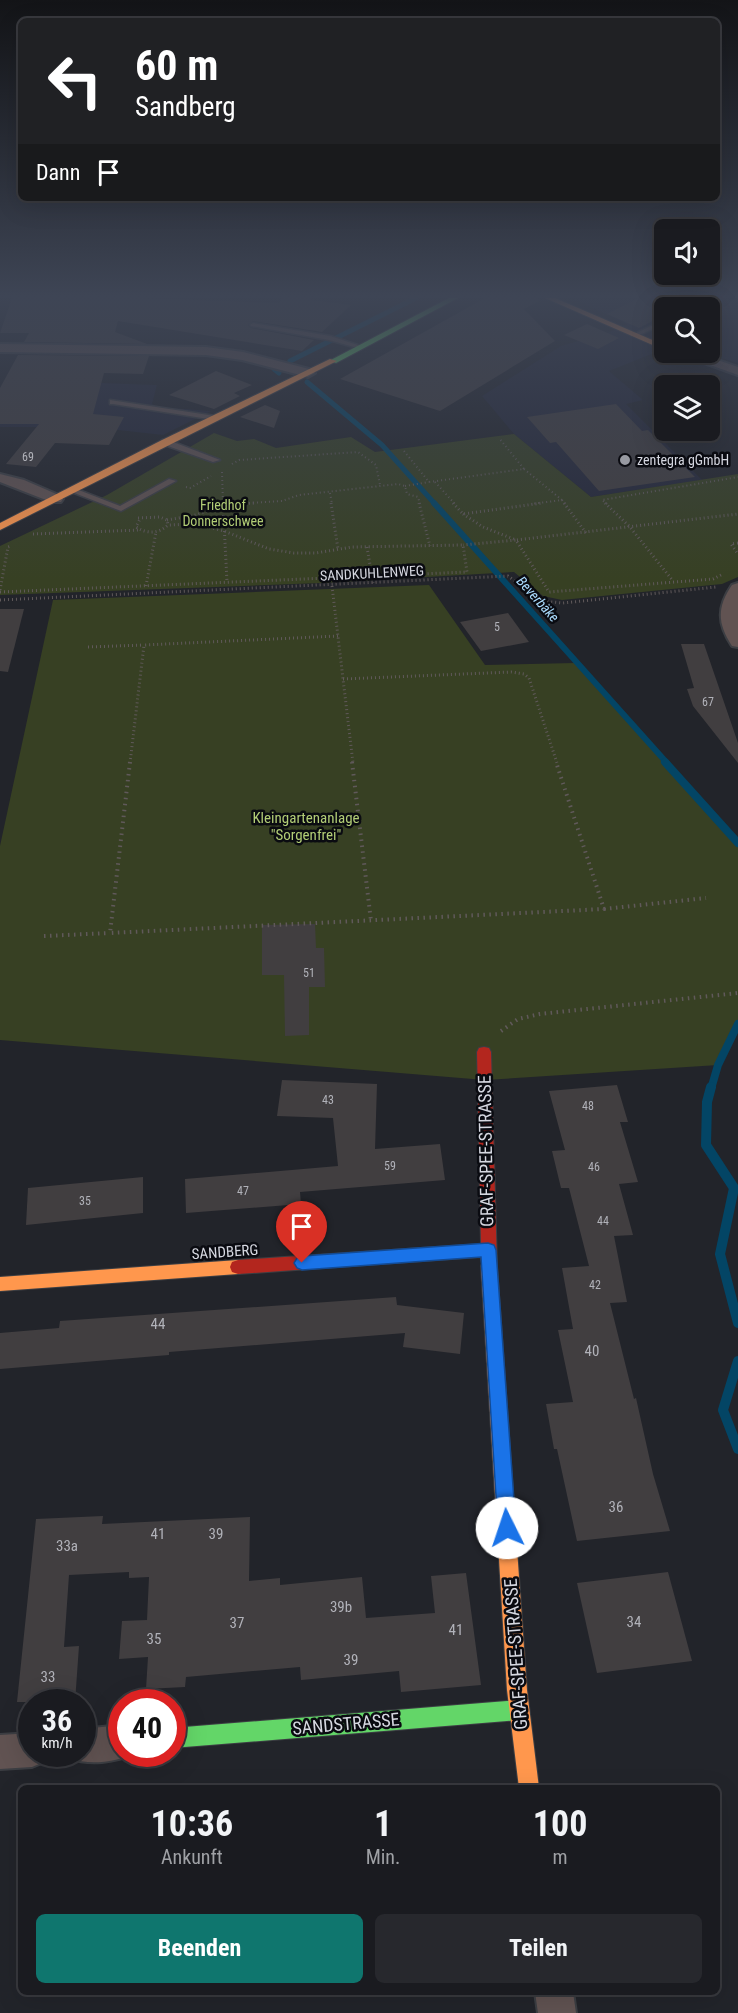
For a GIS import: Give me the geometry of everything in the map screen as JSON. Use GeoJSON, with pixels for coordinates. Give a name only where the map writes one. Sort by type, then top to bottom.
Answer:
{"type":"FeatureCollection","features":[{"type":"Feature","properties":{"kind":"street"},"geometry":{"type":"LineString","coordinates":[[0,527],[268,392]]}},
{"type":"Feature","properties":{"kind":"street"},"geometry":{"type":"LineString","coordinates":[[0,478],[19,483],[56,499]]}},
{"type":"Feature","properties":{"kind":"street"},"geometry":{"type":"LineString","coordinates":[[737,589],[729,600],[727,615],[738,642]]}},
{"type":"Feature","properties":{"kind":"street","name":"GRAF-SPEE-STRASSE"},"geometry":{"type":"LineString","coordinates":[[484,1052],[488,1250],[519,1710],[529,1785]]}},
{"type":"Feature","properties":{"kind":"street","name":"SANDBERG"},"geometry":{"type":"LineString","coordinates":[[0,1284],[488,1250]]}},
{"type":"Feature","properties":{"kind":"street","name":"SANDSTRASSE"},"geometry":{"type":"LineString","coordinates":[[186,1737],[519,1710]]}},
{"type":"Feature","properties":{"kind":"street"},"geometry":{"type":"LineString","coordinates":[[0,1752],[18,1751]]}},
{"type":"Feature","properties":{"kind":"street"},"geometry":{"type":"LineString","coordinates":[[554,1995],[557,2013]]}},
{"type":"Feature","properties":{"kind":"lane"},"geometry":{"type":"LineString","coordinates":[[113,402],[214,418]]}},
{"type":"Feature","properties":{"kind":"lane"},"geometry":{"type":"LineString","coordinates":[[165,442],[216,460]]}},
{"type":"Feature","properties":{"kind":"lane"},"geometry":{"type":"LineString","coordinates":[[73,491],[121,509],[172,481]]}},
{"type":"Feature","properties":{"kind":"path"},"geometry":{"type":"LineString","coordinates":[[499,438],[525,469],[562,500],[586,533]]}},
{"type":"Feature","properties":{"kind":"path"},"geometry":{"type":"LineString","coordinates":[[404,451],[429,482]]}},
{"type":"Feature","properties":{"kind":"path"},"geometry":{"type":"LineString","coordinates":[[230,465],[238,460],[358,452],[376,465],[380,485]]}},
{"type":"Feature","properties":{"kind":"path"},"geometry":{"type":"LineString","coordinates":[[172,481],[190,488],[222,469],[227,582]]}},
{"type":"Feature","properties":{"kind":"path"},"geometry":{"type":"LineString","coordinates":[[121,509],[140,519],[150,516],[167,520],[196,515],[224,505],[282,501],[299,495],[330,493],[380,485],[405,486],[525,469]]}},
{"type":"Feature","properties":{"kind":"path"},"geometry":{"type":"LineString","coordinates":[[673,582],[630,527],[602,500],[738,477]]}},
{"type":"Feature","properties":{"kind":"path"},"geometry":{"type":"LineString","coordinates":[[435,482],[463,514],[483,527],[516,540],[549,592],[713,579],[730,570]]}},
{"type":"Feature","properties":{"kind":"path"},"geometry":{"type":"LineString","coordinates":[[405,486],[407,494],[418,497],[430,546]]}},
{"type":"Feature","properties":{"kind":"path"},"geometry":{"type":"LineString","coordinates":[[330,493],[338,549]]}},
{"type":"Feature","properties":{"kind":"path"},"geometry":{"type":"LineString","coordinates":[[463,514],[562,500]]}},
{"type":"Feature","properties":{"kind":"path"},"geometry":{"type":"LineString","coordinates":[[32,534],[140,530],[156,532],[168,525],[195,524],[224,531],[269,549],[294,553],[316,553],[367,547],[482,544],[738,514]]}},
{"type":"Feature","properties":{"kind":"path"},"geometry":{"type":"LineString","coordinates":[[140,519],[136,527],[140,530]]}},
{"type":"Feature","properties":{"kind":"path"},"geometry":{"type":"LineString","coordinates":[[167,520],[168,525]]}},
{"type":"Feature","properties":{"kind":"path"},"geometry":{"type":"LineString","coordinates":[[24,539],[42,530]]}},
{"type":"Feature","properties":{"kind":"path"},"geometry":{"type":"LineString","coordinates":[[146,586],[156,532]]}},
{"type":"Feature","properties":{"kind":"path"},"geometry":{"type":"LineString","coordinates":[[16,543],[8,547],[0,591],[467,572],[463,545]]}},
{"type":"Feature","properties":{"kind":"path"},"geometry":{"type":"LineString","coordinates":[[738,543],[731,544],[738,554]]}},
{"type":"Feature","properties":{"kind":"path"},"geometry":{"type":"LineString","coordinates":[[367,547],[373,583]]}},
{"type":"Feature","properties":{"kind":"path","name":"SANDKUHLENWEG"},"geometry":{"type":"LineString","coordinates":[[0,600],[508,576],[542,601],[563,603],[721,587],[737,589]]}},
{"type":"Feature","properties":{"kind":"path"},"geometry":{"type":"LineString","coordinates":[[332,586],[371,920]]}},
{"type":"Feature","properties":{"kind":"path"},"geometry":{"type":"LineString","coordinates":[[88,647],[338,636]]}},
{"type":"Feature","properties":{"kind":"path"},"geometry":{"type":"LineString","coordinates":[[110,933],[144,645]]}},
{"type":"Feature","properties":{"kind":"path"},"geometry":{"type":"LineString","coordinates":[[343,679],[511,672],[524,674],[529,678],[604,909]]}},
{"type":"Feature","properties":{"kind":"path"},"geometry":{"type":"LineString","coordinates":[[44,936],[604,909],[706,898]]}},
{"type":"Feature","properties":{"kind":"path"},"geometry":{"type":"LineString","coordinates":[[484,1052],[504,1027],[523,1017],[736,993]]}},
{"type":"Feature","properties":{"kind":"shaded area"},"geometry":{"type":"Polygon","coordinates":[[[0,392],[155,392],[152,404],[158,407],[211,411],[163,435],[91,427],[0,427],[0,392]]]}},
{"type":"Feature","properties":{"kind":"shaded area","name":"zentegra gGmbH"},"geometry":{"type":"Polygon","coordinates":[[[488,392],[634,392],[643,400],[626,404],[654,432],[654,441],[663,441],[702,480],[591,497],[514,434],[482,396],[488,392]]]}},
{"type":"Feature","properties":{"kind":"green space","name":"Friedhof Donnerschwee"},"geometry":{"type":"Polygon","coordinates":[[[214,433],[237,441],[254,439],[276,448],[351,437],[375,452],[514,434],[591,497],[738,474],[738,577],[722,584],[562,600],[543,596],[514,572],[321,583],[0,595],[0,546],[107,495],[214,433]]]}},
{"type":"Feature","properties":{"kind":"green space","name":"Kleingartenanlage \"Sorgenfrei\""},"geometry":{"type":"Polygon","coordinates":[[[429,585],[485,665],[575,663],[738,844],[738,1024],[718,1065],[485,1080],[0,1040],[0,846],[53,600],[429,585]]]}},
{"type":"Feature","properties":{"kind":"building"},"geometry":{"type":"Polygon","coordinates":[[[0,392],[99,392],[93,414],[124,417],[109,445],[55,443],[36,467],[6,464],[39,424],[0,424],[0,392]]]}},
{"type":"Feature","properties":{"kind":"building"},"geometry":{"type":"Polygon","coordinates":[[[175,392],[236,392],[234,393],[240,396],[214,409],[169,395],[175,392]]]}},
{"type":"Feature","properties":{"kind":"building"},"geometry":{"type":"Polygon","coordinates":[[[380,392],[471,392],[440,411],[380,392]]]}},
{"type":"Feature","properties":{"kind":"building","name":"zentegra gGmbH"},"geometry":{"type":"Polygon","coordinates":[[[616,404],[642,431],[648,430],[654,436],[654,441],[659,441],[695,477],[599,491],[556,442],[550,443],[527,417],[616,404]]]}},
{"type":"Feature","properties":{"kind":"building"},"geometry":{"type":"Polygon","coordinates":[[[265,405],[280,411],[274,428],[240,417],[265,405]]]}},
{"type":"Feature","properties":{"kind":"building"},"geometry":{"type":"Polygon","coordinates":[[[0,609],[24,609],[8,672],[0,671],[0,609]]]}},
{"type":"Feature","properties":{"kind":"building"},"geometry":{"type":"Polygon","coordinates":[[[508,613],[529,642],[481,651],[460,622],[508,613]]]}},
{"type":"Feature","properties":{"kind":"building"},"geometry":{"type":"Polygon","coordinates":[[[681,644],[704,644],[738,743],[738,763],[693,706],[687,689],[694,688],[681,644]]]}},
{"type":"Feature","properties":{"kind":"building"},"geometry":{"type":"Polygon","coordinates":[[[315,924],[316,948],[324,948],[325,987],[309,987],[309,1035],[285,1036],[284,975],[262,975],[262,925],[315,924]]]}},
{"type":"Feature","properties":{"kind":"building"},"geometry":{"type":"Polygon","coordinates":[[[282,1080],[377,1084],[375,1149],[440,1144],[445,1180],[300,1192],[301,1204],[186,1213],[185,1179],[338,1166],[333,1118],[277,1116],[282,1080]]]}},
{"type":"Feature","properties":{"kind":"building"},"geometry":{"type":"Polygon","coordinates":[[[617,1085],[628,1122],[620,1122],[638,1182],[619,1184],[633,1235],[614,1236],[627,1302],[610,1303],[634,1399],[636,1398],[653,1474],[670,1531],[577,1541],[557,1449],[554,1449],[546,1404],[573,1402],[558,1330],[573,1329],[562,1268],[589,1266],[569,1188],[561,1188],[552,1151],[565,1150],[549,1091],[617,1085]]]}},
{"type":"Feature","properties":{"kind":"building"},"geometry":{"type":"Polygon","coordinates":[[[143,1177],[143,1213],[26,1225],[28,1188],[143,1177]]]}},
{"type":"Feature","properties":{"kind":"building"},"geometry":{"type":"Polygon","coordinates":[[[396,1297],[397,1305],[464,1313],[460,1354],[403,1347],[405,1333],[169,1352],[169,1355],[0,1369],[0,1333],[59,1328],[60,1321],[396,1297]]]}},
{"type":"Feature","properties":{"kind":"building"},"geometry":{"type":"Polygon","coordinates":[[[103,1516],[102,1524],[250,1517],[249,1581],[280,1578],[280,1585],[362,1577],[366,1618],[435,1613],[431,1576],[466,1573],[481,1685],[401,1692],[399,1671],[301,1680],[300,1667],[186,1677],[185,1687],[146,1689],[148,1657],[119,1659],[122,1621],[147,1620],[149,1577],[129,1578],[129,1572],[69,1575],[64,1647],[79,1646],[76,1689],[18,1689],[36,1519],[103,1516]]]}},
{"type":"Feature","properties":{"kind":"building"},"geometry":{"type":"Polygon","coordinates":[[[668,1572],[692,1661],[597,1673],[577,1583],[668,1572]]]}},
{"type":"Feature","properties":{"kind":"waterway","name":"Beverbäke"},"geometry":{"type":"LineString","coordinates":[[319,392],[382,445],[435,504]]}},
{"type":"Feature","properties":{"kind":"waterway","name":"Beverbäke"},"geometry":{"type":"LineString","coordinates":[[434,503],[667,763]]}},
{"type":"Feature","properties":{"kind":"waterway","name":"Beverbäke"},"geometry":{"type":"LineString","coordinates":[[665,762],[738,843]]}},
{"type":"Feature","properties":{"kind":"waterway","name":"Beverbäke"},"geometry":{"type":"LineString","coordinates":[[711,1089],[718,1065],[738,1024]]}},
{"type":"Feature","properties":{"kind":"waterway","name":"Beverbäke"},"geometry":{"type":"LineString","coordinates":[[711,1087],[707,1102],[706,1145],[734,1188],[720,1254],[738,1323]]}},
{"type":"Feature","properties":{"kind":"waterway","name":"Beverbäke"},"geometry":{"type":"LineString","coordinates":[[738,1361],[723,1410],[738,1449]]}},
{"type":"Feature","properties":{"kind":"traffic: fast"},"geometry":{"type":"LineString","coordinates":[[186,1737],[519,1710]]}},
{"type":"Feature","properties":{"kind":"traffic: slow"},"geometry":{"type":"LineString","coordinates":[[0,527],[165,442],[269,392]]}},
{"type":"Feature","properties":{"kind":"traffic: slow"},"geometry":{"type":"LineString","coordinates":[[489,1266],[517,1690],[529,1785]]}},
{"type":"Feature","properties":{"kind":"traffic: slow"},"geometry":{"type":"LineString","coordinates":[[0,1284],[238,1267]]}},
{"type":"Feature","properties":{"kind":"traffic: jam"},"geometry":{"type":"LineString","coordinates":[[484,1052],[489,1266]]}},
{"type":"Feature","properties":{"kind":"traffic: jam"},"geometry":{"type":"LineString","coordinates":[[238,1267],[488,1250]]}},
{"type":"Feature","properties":{"kind":"place","name":"zentegra gGmbH"},"geometry":{"type":"Point","coordinates":[625,460]}},
{"type":"Feature","properties":{"kind":"route"},"geometry":{"type":"LineString","coordinates":[[302,1263],[488,1250],[507,1528]]}}]}
